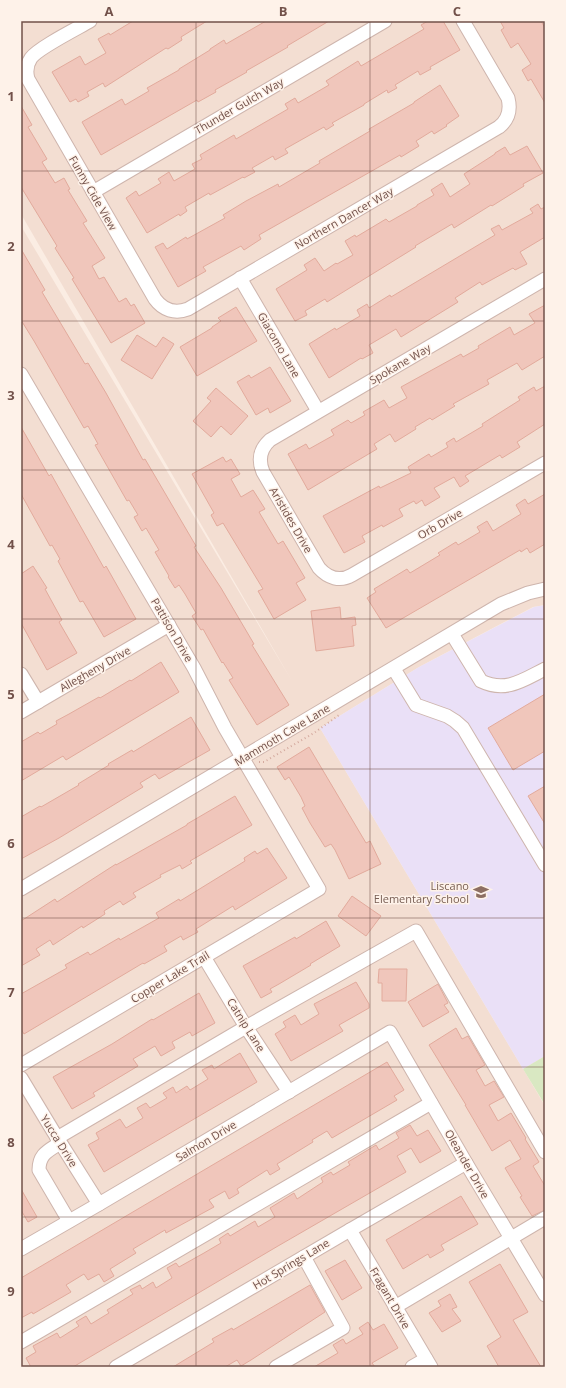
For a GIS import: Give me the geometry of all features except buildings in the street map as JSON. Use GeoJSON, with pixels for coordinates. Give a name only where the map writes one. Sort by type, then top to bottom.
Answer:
{"type":"FeatureCollection","features":[{"type":"Feature","properties":{"kind":"street","name":"Funny Cide View"},"geometry":{"type":"LineString","coordinates":[[90,21],[36,52],[31,58],[27,67],[27,76],[29,83],[155,299],[160,305],[171,311]]}},
{"type":"Feature","properties":{"kind":"street","name":"Thunder Gulch Way"},"geometry":{"type":"LineString","coordinates":[[93,192],[385,21]]}},
{"type":"Feature","properties":{"kind":"street","name":"Northern Dancer Way"},"geometry":{"type":"LineString","coordinates":[[171,311],[188,309],[499,127],[505,121],[509,112],[507,96],[464,21]]}},
{"type":"Feature","properties":{"kind":"street","name":"Giacomo Lane"},"geometry":{"type":"LineString","coordinates":[[240,278],[318,412]]}},
{"type":"Feature","properties":{"kind":"street","name":"Spokane Way"},"geometry":{"type":"LineString","coordinates":[[260,454],[264,446],[270,440],[545,279]]}},
{"type":"Feature","properties":{"kind":"street","name":"Pattison Drive"},"geometry":{"type":"LineString","coordinates":[[21,374],[201,680],[225,728],[319,889]]}},
{"type":"Feature","properties":{"kind":"street","name":"Aristides Drive"},"geometry":{"type":"LineString","coordinates":[[260,454],[260,463],[263,472],[319,568],[334,578]]}},
{"type":"Feature","properties":{"kind":"street","name":"Orb Drive"},"geometry":{"type":"LineString","coordinates":[[334,578],[344,578],[352,575],[545,463]]}},
{"type":"Feature","properties":{"kind":"street","name":"Mammoth Cave Lane"},"geometry":{"type":"LineString","coordinates":[[21,889],[394,669],[501,604],[528,593],[545,589]]}},
{"type":"Feature","properties":{"kind":"street","name":"Allegheny Drive"},"geometry":{"type":"LineString","coordinates":[[21,712],[169,625]]}},
{"type":"Feature","properties":{"kind":"street"},"geometry":{"type":"LineString","coordinates":[[452,634],[481,681],[489,685],[510,686],[545,669]]}},
{"type":"Feature","properties":{"kind":"street"},"geometry":{"type":"LineString","coordinates":[[394,669],[416,705],[456,720],[463,728],[545,865]]}},
{"type":"Feature","properties":{"kind":"street"},"geometry":{"type":"LineString","coordinates":[[21,674],[38,702]]}},
{"type":"Feature","properties":{"kind":"street","name":"Copper Lake Trail"},"geometry":{"type":"LineString","coordinates":[[21,1065],[319,889]]}},
{"type":"Feature","properties":{"kind":"street"},"geometry":{"type":"LineString","coordinates":[[69,1221],[39,1170],[39,1163],[43,1155],[59,1141],[246,1027],[416,931],[545,1152]]}},
{"type":"Feature","properties":{"kind":"street","name":"Catnip Lane"},"geometry":{"type":"LineString","coordinates":[[204,957],[246,1027],[289,1092]]}},
{"type":"Feature","properties":{"kind":"street","name":"Salmon Drive"},"geometry":{"type":"LineString","coordinates":[[21,1249],[390,1032]]}},
{"type":"Feature","properties":{"kind":"street","name":"Oleander Drive"},"geometry":{"type":"LineString","coordinates":[[390,1032],[466,1164],[545,1295]]}},
{"type":"Feature","properties":{"kind":"street","name":"Yucca Drive"},"geometry":{"type":"LineString","coordinates":[[21,1078],[99,1204]]}},
{"type":"Feature","properties":{"kind":"street"},"geometry":{"type":"LineString","coordinates":[[21,1342],[431,1103]]}},
{"type":"Feature","properties":{"kind":"street","name":"Hot Springs Lane"},"geometry":{"type":"LineString","coordinates":[[116,1367],[466,1164]]}},
{"type":"Feature","properties":{"kind":"street"},"geometry":{"type":"LineString","coordinates":[[396,1307],[545,1218]]}},
{"type":"Feature","properties":{"kind":"street","name":"Fragant Drive"},"geometry":{"type":"LineString","coordinates":[[350,1230],[428,1363]]}},
{"type":"Feature","properties":{"kind":"street"},"geometry":{"type":"LineString","coordinates":[[276,1367],[343,1328],[304,1257]]}},
{"type":"Feature","properties":{"kind":"street"},"geometry":{"type":"LineString","coordinates":[[412,1367],[428,1363]]}},
{"type":"Feature","properties":{"kind":"path"},"geometry":{"type":"LineString","coordinates":[[260,762],[264,762],[314,733],[344,712]]}},
{"type":"Feature","properties":{"kind":"shaded area"},"geometry":{"type":"Polygon","coordinates":[[[21,21],[545,21],[545,605],[533,607],[419,667],[320,728],[545,1106],[545,1367],[21,1367],[21,226],[292,681],[21,214],[21,21]]]}},
{"type":"Feature","properties":{"kind":"shaded area","name":"Liscano Elementary School"},"geometry":{"type":"Polygon","coordinates":[[[545,605],[545,1056],[523,1069],[320,728],[419,667],[534,607],[545,605]]]}},
{"type":"Feature","properties":{"kind":"green space"},"geometry":{"type":"Polygon","coordinates":[[[545,1056],[545,1105],[523,1069],[545,1056]]]}},
{"type":"Feature","properties":{"kind":"place","name":"Liscano Elementary School"},"geometry":{"type":"Point","coordinates":[481,892]}}]}
